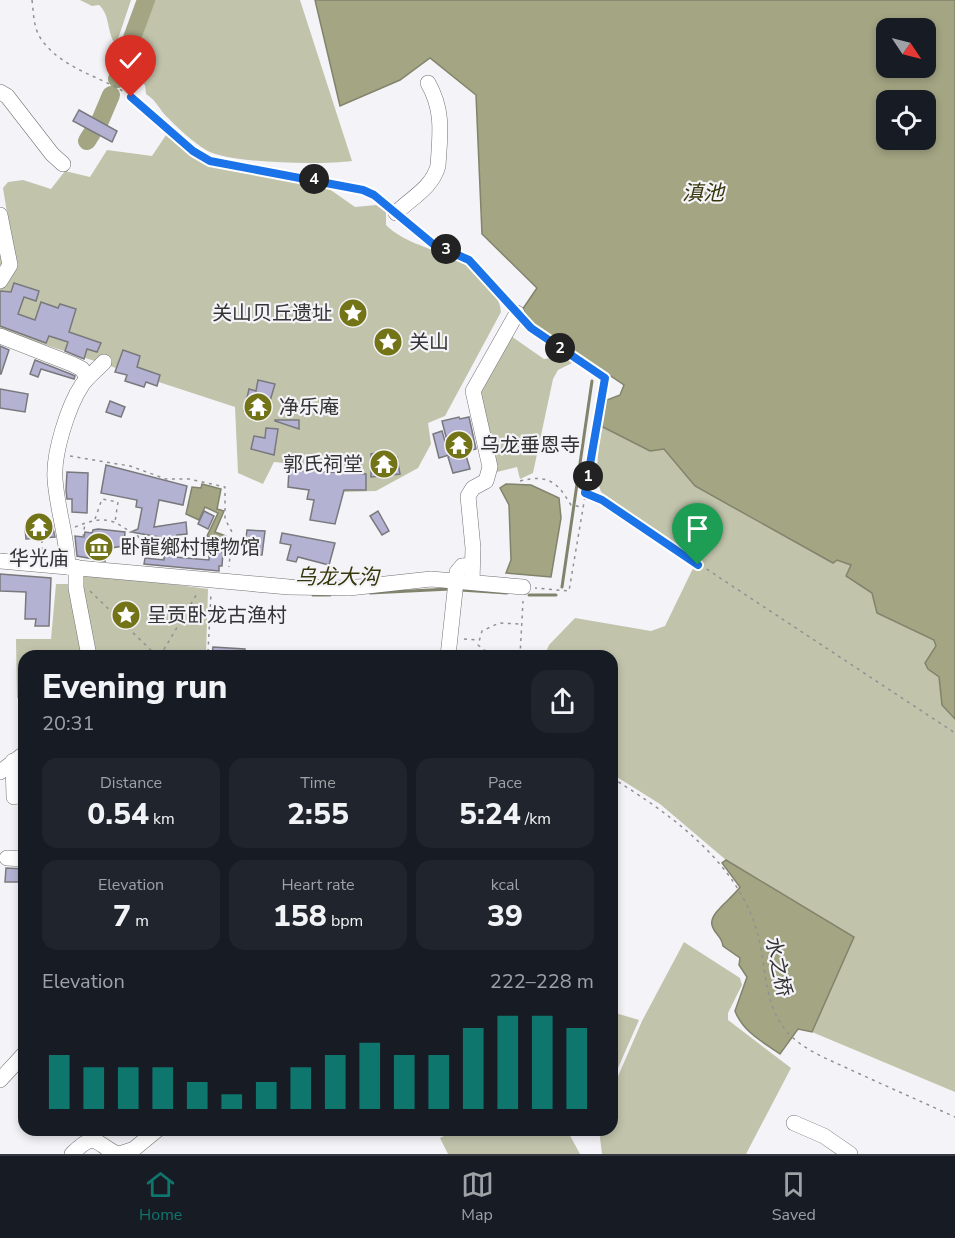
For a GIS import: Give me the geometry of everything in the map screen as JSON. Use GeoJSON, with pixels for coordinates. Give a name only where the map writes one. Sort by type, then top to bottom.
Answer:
{"type":"FeatureCollection","features":[{"type":"Feature","properties":{"kind":"street"},"geometry":{"type":"LineString","coordinates":[[396,213],[415,199],[436,173],[438,166],[439,110],[437,100],[428,83]]}},
{"type":"Feature","properties":{"kind":"street"},"geometry":{"type":"LineString","coordinates":[[0,92],[7,96],[63,164]]}},
{"type":"Feature","properties":{"kind":"street"},"geometry":{"type":"LineString","coordinates":[[0,215],[10,265],[0,281]]}},
{"type":"Feature","properties":{"kind":"street"},"geometry":{"type":"LineString","coordinates":[[472,582],[468,496],[473,488],[486,481],[490,467],[473,391],[517,313]]}},
{"type":"Feature","properties":{"kind":"street"},"geometry":{"type":"LineString","coordinates":[[0,336],[72,364],[82,369],[87,378]]}},
{"type":"Feature","properties":{"kind":"street"},"geometry":{"type":"LineString","coordinates":[[87,650],[55,478],[58,454],[71,407],[87,378],[104,362]]}},
{"type":"Feature","properties":{"kind":"street"},"geometry":{"type":"LineString","coordinates":[[0,561],[208,584],[230,582],[329,588],[417,580],[523,587]]}},
{"type":"Feature","properties":{"kind":"street"},"geometry":{"type":"LineString","coordinates":[[449,650],[455,581],[459,568],[472,565]]}},
{"type":"Feature","properties":{"kind":"street"},"geometry":{"type":"LineString","coordinates":[[0,772],[18,759]]}},
{"type":"Feature","properties":{"kind":"street"},"geometry":{"type":"LineString","coordinates":[[14,797],[18,766]]}},
{"type":"Feature","properties":{"kind":"street"},"geometry":{"type":"LineString","coordinates":[[7,858],[18,859]]}},
{"type":"Feature","properties":{"kind":"street"},"geometry":{"type":"LineString","coordinates":[[0,1080],[18,1060]]}},
{"type":"Feature","properties":{"kind":"street"},"geometry":{"type":"LineString","coordinates":[[794,1123],[824,1136],[850,1154]]}},
{"type":"Feature","properties":{"kind":"street"},"geometry":{"type":"LineString","coordinates":[[72,1154],[85,1142],[91,1140],[100,1142],[118,1154],[134,1149],[150,1136]]}},
{"type":"Feature","properties":{"kind":"path"},"geometry":{"type":"LineString","coordinates":[[32,0],[37,33],[51,50],[94,79],[131,97],[201,156],[226,165],[348,185],[374,195],[433,244],[469,260],[531,328],[605,378],[569,591],[523,587],[520,650]]}},
{"type":"Feature","properties":{"kind":"path"},"geometry":{"type":"LineString","coordinates":[[58,454],[102,459],[166,478],[189,479],[225,487],[225,519],[232,532],[230,582]]}},
{"type":"Feature","properties":{"kind":"path"},"geometry":{"type":"LineString","coordinates":[[520,481],[540,478],[555,484],[567,495],[571,505],[582,507]]}},
{"type":"Feature","properties":{"kind":"path"},"geometry":{"type":"LineString","coordinates":[[585,493],[602,500],[955,733]]}},
{"type":"Feature","properties":{"kind":"path"},"geometry":{"type":"LineString","coordinates":[[95,520],[102,499],[118,502],[115,523]]}},
{"type":"Feature","properties":{"kind":"path"},"geometry":{"type":"LineString","coordinates":[[65,530],[95,520],[115,523],[124,531],[136,533],[140,541],[155,551],[164,552]]}},
{"type":"Feature","properties":{"kind":"path"},"geometry":{"type":"LineString","coordinates":[[83,537],[85,524]]}},
{"type":"Feature","properties":{"kind":"path"},"geometry":{"type":"LineString","coordinates":[[73,570],[150,650]]}},
{"type":"Feature","properties":{"kind":"path"},"geometry":{"type":"LineString","coordinates":[[208,584],[208,650]]}},
{"type":"Feature","properties":{"kind":"path"},"geometry":{"type":"LineString","coordinates":[[164,650],[208,584]]}},
{"type":"Feature","properties":{"kind":"path"},"geometry":{"type":"LineString","coordinates":[[484,650],[478,645],[482,631],[496,624],[521,624]]}},
{"type":"Feature","properties":{"kind":"path"},"geometry":{"type":"LineString","coordinates":[[451,639],[478,640]]}},
{"type":"Feature","properties":{"kind":"path","name":"水之桥"},"geometry":{"type":"LineString","coordinates":[[618,782],[684,830],[708,852],[735,885],[757,931],[770,1000],[789,1035],[810,1050],[955,1117]]}},
{"type":"Feature","properties":{"kind":"shaded area"},"geometry":{"type":"Polygon","coordinates":[[[80,0],[131,0],[116,45],[103,9],[99,5],[92,6],[80,0]]]}},
{"type":"Feature","properties":{"kind":"shaded area"},"geometry":{"type":"Polygon","coordinates":[[[154,0],[300,0],[352,161],[299,163],[255,161],[218,155],[206,150],[191,139],[146,94],[145,85],[129,76],[154,0]]]}},
{"type":"Feature","properties":{"kind":"shaded area"},"geometry":{"type":"Polygon","coordinates":[[[166,135],[205,164],[325,186],[355,207],[376,205],[386,212],[386,225],[394,232],[462,262],[494,293],[501,312],[445,416],[428,423],[431,444],[418,468],[376,491],[344,492],[343,469],[274,462],[263,484],[238,473],[235,407],[0,330],[0,218],[7,213],[3,188],[8,182],[23,180],[51,189],[65,171],[90,177],[107,150],[152,156],[166,135]]]}},
{"type":"Feature","properties":{"kind":"shaded area"},"geometry":{"type":"Polygon","coordinates":[[[508,334],[544,359],[563,356],[572,363],[558,370],[553,379],[533,473],[520,479],[517,467],[497,472],[475,396],[508,334]]]}},
{"type":"Feature","properties":{"kind":"shaded area"},"geometry":{"type":"Polygon","coordinates":[[[601,426],[650,451],[664,449],[695,486],[833,563],[837,560],[852,565],[846,576],[872,593],[878,613],[934,640],[936,646],[928,669],[939,678],[942,705],[955,719],[955,1092],[812,1032],[854,937],[726,860],[660,804],[618,778],[618,650],[547,650],[575,618],[651,631],[665,626],[698,558],[678,548],[601,492],[596,476],[601,426]]]}},
{"type":"Feature","properties":{"kind":"shaded area"},"geometry":{"type":"Polygon","coordinates":[[[79,572],[208,589],[206,650],[91,650],[79,572]]]}},
{"type":"Feature","properties":{"kind":"shaded area"},"geometry":{"type":"Polygon","coordinates":[[[56,584],[73,584],[84,650],[18,650],[17,698],[16,639],[51,639],[56,584]]]}},
{"type":"Feature","properties":{"kind":"shaded area"},"geometry":{"type":"Polygon","coordinates":[[[684,942],[740,978],[742,985],[728,1013],[728,1020],[791,1068],[746,1154],[602,1154],[600,1136],[618,1136],[618,1076],[642,1021],[684,942]]]}},
{"type":"Feature","properties":{"kind":"shaded area"},"geometry":{"type":"Polygon","coordinates":[[[618,1014],[639,1020],[618,1068],[618,1014]]]}},
{"type":"Feature","properties":{"kind":"shaded area"},"geometry":{"type":"Polygon","coordinates":[[[444,1136],[570,1136],[580,1154],[448,1154],[440,1138],[444,1136]]]}},
{"type":"Feature","properties":{"kind":"water","name":"滇池"},"geometry":{"type":"Polygon","coordinates":[[[315,0],[955,0],[955,719],[942,705],[939,677],[928,669],[925,663],[936,646],[934,640],[877,613],[872,593],[846,576],[851,565],[837,560],[833,563],[695,486],[664,449],[650,451],[601,426],[607,400],[620,395],[624,385],[532,323],[522,310],[537,288],[482,234],[476,95],[430,58],[400,80],[340,106],[315,0]]]}},
{"type":"Feature","properties":{"kind":"water"},"geometry":{"type":"Polygon","coordinates":[[[202,484],[221,489],[217,509],[224,511],[215,532],[226,536],[225,541],[214,540],[207,536],[218,513],[205,507],[199,520],[186,514],[192,487],[201,488],[202,484]]]}},
{"type":"Feature","properties":{"kind":"water"},"geometry":{"type":"Polygon","coordinates":[[[506,484],[531,485],[559,498],[561,518],[551,577],[506,573],[511,560],[509,505],[500,488],[506,484]]]}},
{"type":"Feature","properties":{"kind":"water"},"geometry":{"type":"Polygon","coordinates":[[[726,860],[854,937],[812,1032],[798,1029],[780,1054],[748,1031],[735,1011],[747,977],[739,965],[740,958],[723,946],[712,925],[717,911],[740,887],[722,863],[726,860]]]}},
{"type":"Feature","properties":{"kind":"building"},"geometry":{"type":"Polygon","coordinates":[[[79,110],[117,131],[112,142],[73,121],[79,110]]]}},
{"type":"Feature","properties":{"kind":"building"},"geometry":{"type":"Polygon","coordinates":[[[14,283],[39,291],[36,301],[24,297],[18,314],[35,320],[41,302],[58,308],[60,304],[76,309],[69,332],[101,343],[97,352],[87,349],[84,359],[65,351],[68,342],[49,336],[46,343],[0,326],[0,291],[11,292],[14,283]]]}},
{"type":"Feature","properties":{"kind":"building"},"geometry":{"type":"Polygon","coordinates":[[[0,346],[9,350],[1,374],[0,374],[0,346]]]}},
{"type":"Feature","properties":{"kind":"building"},"geometry":{"type":"Polygon","coordinates":[[[123,350],[140,356],[137,367],[160,375],[157,386],[146,382],[144,387],[125,381],[127,375],[115,372],[123,350]]]}},
{"type":"Feature","properties":{"kind":"building"},"geometry":{"type":"Polygon","coordinates":[[[35,360],[75,376],[74,379],[41,369],[38,377],[30,374],[35,360]]]}},
{"type":"Feature","properties":{"kind":"building"},"geometry":{"type":"Polygon","coordinates":[[[258,380],[275,384],[265,418],[244,411],[249,389],[256,391],[258,380]]]}},
{"type":"Feature","properties":{"kind":"building"},"geometry":{"type":"Polygon","coordinates":[[[0,389],[28,394],[25,412],[0,408],[0,389]]]}},
{"type":"Feature","properties":{"kind":"building"},"geometry":{"type":"Polygon","coordinates":[[[110,401],[125,407],[121,417],[106,412],[110,401]]]}},
{"type":"Feature","properties":{"kind":"building"},"geometry":{"type":"Polygon","coordinates":[[[459,417],[460,419],[469,417],[476,449],[467,451],[462,433],[446,437],[442,421],[459,417]]]}},
{"type":"Feature","properties":{"kind":"building"},"geometry":{"type":"Polygon","coordinates":[[[299,420],[299,429],[275,421],[299,420]]]}},
{"type":"Feature","properties":{"kind":"building"},"geometry":{"type":"Polygon","coordinates":[[[266,428],[278,429],[274,455],[251,449],[254,436],[265,438],[266,428]]]}},
{"type":"Feature","properties":{"kind":"building"},"geometry":{"type":"Polygon","coordinates":[[[442,431],[449,455],[439,458],[433,434],[442,431]]]}},
{"type":"Feature","properties":{"kind":"building","name":"郭氏祠堂"},"geometry":{"type":"Polygon","coordinates":[[[389,451],[390,458],[397,457],[400,474],[371,477],[371,454],[389,451]]]}},
{"type":"Feature","properties":{"kind":"building"},"geometry":{"type":"Polygon","coordinates":[[[465,452],[470,469],[453,473],[448,457],[465,452]]]}},
{"type":"Feature","properties":{"kind":"building"},"geometry":{"type":"Polygon","coordinates":[[[106,465],[187,486],[183,505],[159,500],[154,527],[186,522],[187,534],[177,535],[175,557],[209,560],[209,551],[223,552],[222,566],[219,566],[219,571],[144,564],[145,558],[164,560],[167,541],[159,542],[159,537],[131,532],[138,529],[142,508],[136,507],[137,500],[101,493],[106,465]]]}},
{"type":"Feature","properties":{"kind":"building"},"geometry":{"type":"Polygon","coordinates":[[[289,470],[366,474],[366,490],[344,490],[335,524],[310,520],[314,500],[307,499],[309,490],[288,487],[289,470]]]}},
{"type":"Feature","properties":{"kind":"building"},"geometry":{"type":"Polygon","coordinates":[[[67,472],[88,473],[87,513],[72,512],[72,499],[67,499],[67,472]]]}},
{"type":"Feature","properties":{"kind":"building"},"geometry":{"type":"Polygon","coordinates":[[[204,511],[214,516],[208,529],[198,524],[204,511]]]}},
{"type":"Feature","properties":{"kind":"building"},"geometry":{"type":"Polygon","coordinates":[[[378,511],[389,531],[382,535],[370,516],[378,511]]]}},
{"type":"Feature","properties":{"kind":"building"},"geometry":{"type":"Polygon","coordinates":[[[45,515],[45,524],[52,524],[55,537],[26,539],[25,528],[32,527],[31,516],[45,515]]]}},
{"type":"Feature","properties":{"kind":"building"},"geometry":{"type":"Polygon","coordinates":[[[93,530],[125,532],[124,546],[104,549],[105,561],[77,556],[75,536],[84,537],[85,532],[92,533],[93,530]]]}},
{"type":"Feature","properties":{"kind":"building"},"geometry":{"type":"Polygon","coordinates":[[[247,530],[265,531],[262,555],[244,554],[247,530]]]}},
{"type":"Feature","properties":{"kind":"building"},"geometry":{"type":"Polygon","coordinates":[[[282,533],[335,543],[329,565],[298,557],[296,562],[287,560],[291,545],[280,543],[282,533]]]}},
{"type":"Feature","properties":{"kind":"building"},"geometry":{"type":"Polygon","coordinates":[[[0,574],[51,578],[49,626],[35,626],[36,619],[25,619],[26,592],[0,591],[0,574]]]}},
{"type":"Feature","properties":{"kind":"building"},"geometry":{"type":"Polygon","coordinates":[[[213,647],[245,649],[245,650],[213,650],[213,647]]]}},
{"type":"Feature","properties":{"kind":"building"},"geometry":{"type":"Polygon","coordinates":[[[6,868],[18,869],[18,882],[5,882],[6,868]]]}},
{"type":"Feature","properties":{"kind":"waterway"},"geometry":{"type":"LineString","coordinates":[[117,79],[146,0]]}},
{"type":"Feature","properties":{"kind":"waterway"},"geometry":{"type":"LineString","coordinates":[[100,121],[111,95]]}},
{"type":"Feature","properties":{"kind":"waterway"},"geometry":{"type":"LineString","coordinates":[[87,141],[92,133]]}},
{"type":"Feature","properties":{"kind":"waterway","name":"乌龙大沟"},"geometry":{"type":"LineString","coordinates":[[562,587],[592,381]]}},
{"type":"Feature","properties":{"kind":"waterway","name":"乌龙大沟"},"geometry":{"type":"LineString","coordinates":[[370,593],[450,589]]}},
{"type":"Feature","properties":{"kind":"waterway","name":"乌龙大沟"},"geometry":{"type":"LineString","coordinates":[[460,590],[507,593]]}},
{"type":"Feature","properties":{"kind":"waterway","name":"乌龙大沟"},"geometry":{"type":"LineString","coordinates":[[313,595],[330,595]]}},
{"type":"Feature","properties":{"kind":"waterway","name":"乌龙大沟"},"geometry":{"type":"LineString","coordinates":[[529,595],[556,595]]}},
{"type":"Feature","properties":{"kind":"place","name":"关山贝丘遗址"},"geometry":{"type":"Point","coordinates":[353,313]}},
{"type":"Feature","properties":{"kind":"place","name":"关山"},"geometry":{"type":"Point","coordinates":[388,342]}},
{"type":"Feature","properties":{"kind":"place","name":"净乐庵"},"geometry":{"type":"Point","coordinates":[258,407]}},
{"type":"Feature","properties":{"kind":"place","name":"乌龙垂恩寺"},"geometry":{"type":"Point","coordinates":[459,445]}},
{"type":"Feature","properties":{"kind":"place","name":"郭氏祠堂"},"geometry":{"type":"Point","coordinates":[384,464]}},
{"type":"Feature","properties":{"kind":"place","name":"华光庙"},"geometry":{"type":"Point","coordinates":[39,527]}},
{"type":"Feature","properties":{"kind":"place","name":"卧龍鄉村博物馆"},"geometry":{"type":"Point","coordinates":[99,547]}},
{"type":"Feature","properties":{"kind":"place","name":"呈贡卧龙古渔村"},"geometry":{"type":"Point","coordinates":[126,615]}},
{"type":"Feature","properties":{"kind":"route"},"geometry":{"type":"LineString","coordinates":[[131,97],[193,151],[210,161],[348,185],[363,190],[374,195],[433,244],[469,260],[531,328],[605,378],[585,493],[602,500],[698,565]]}}]}
